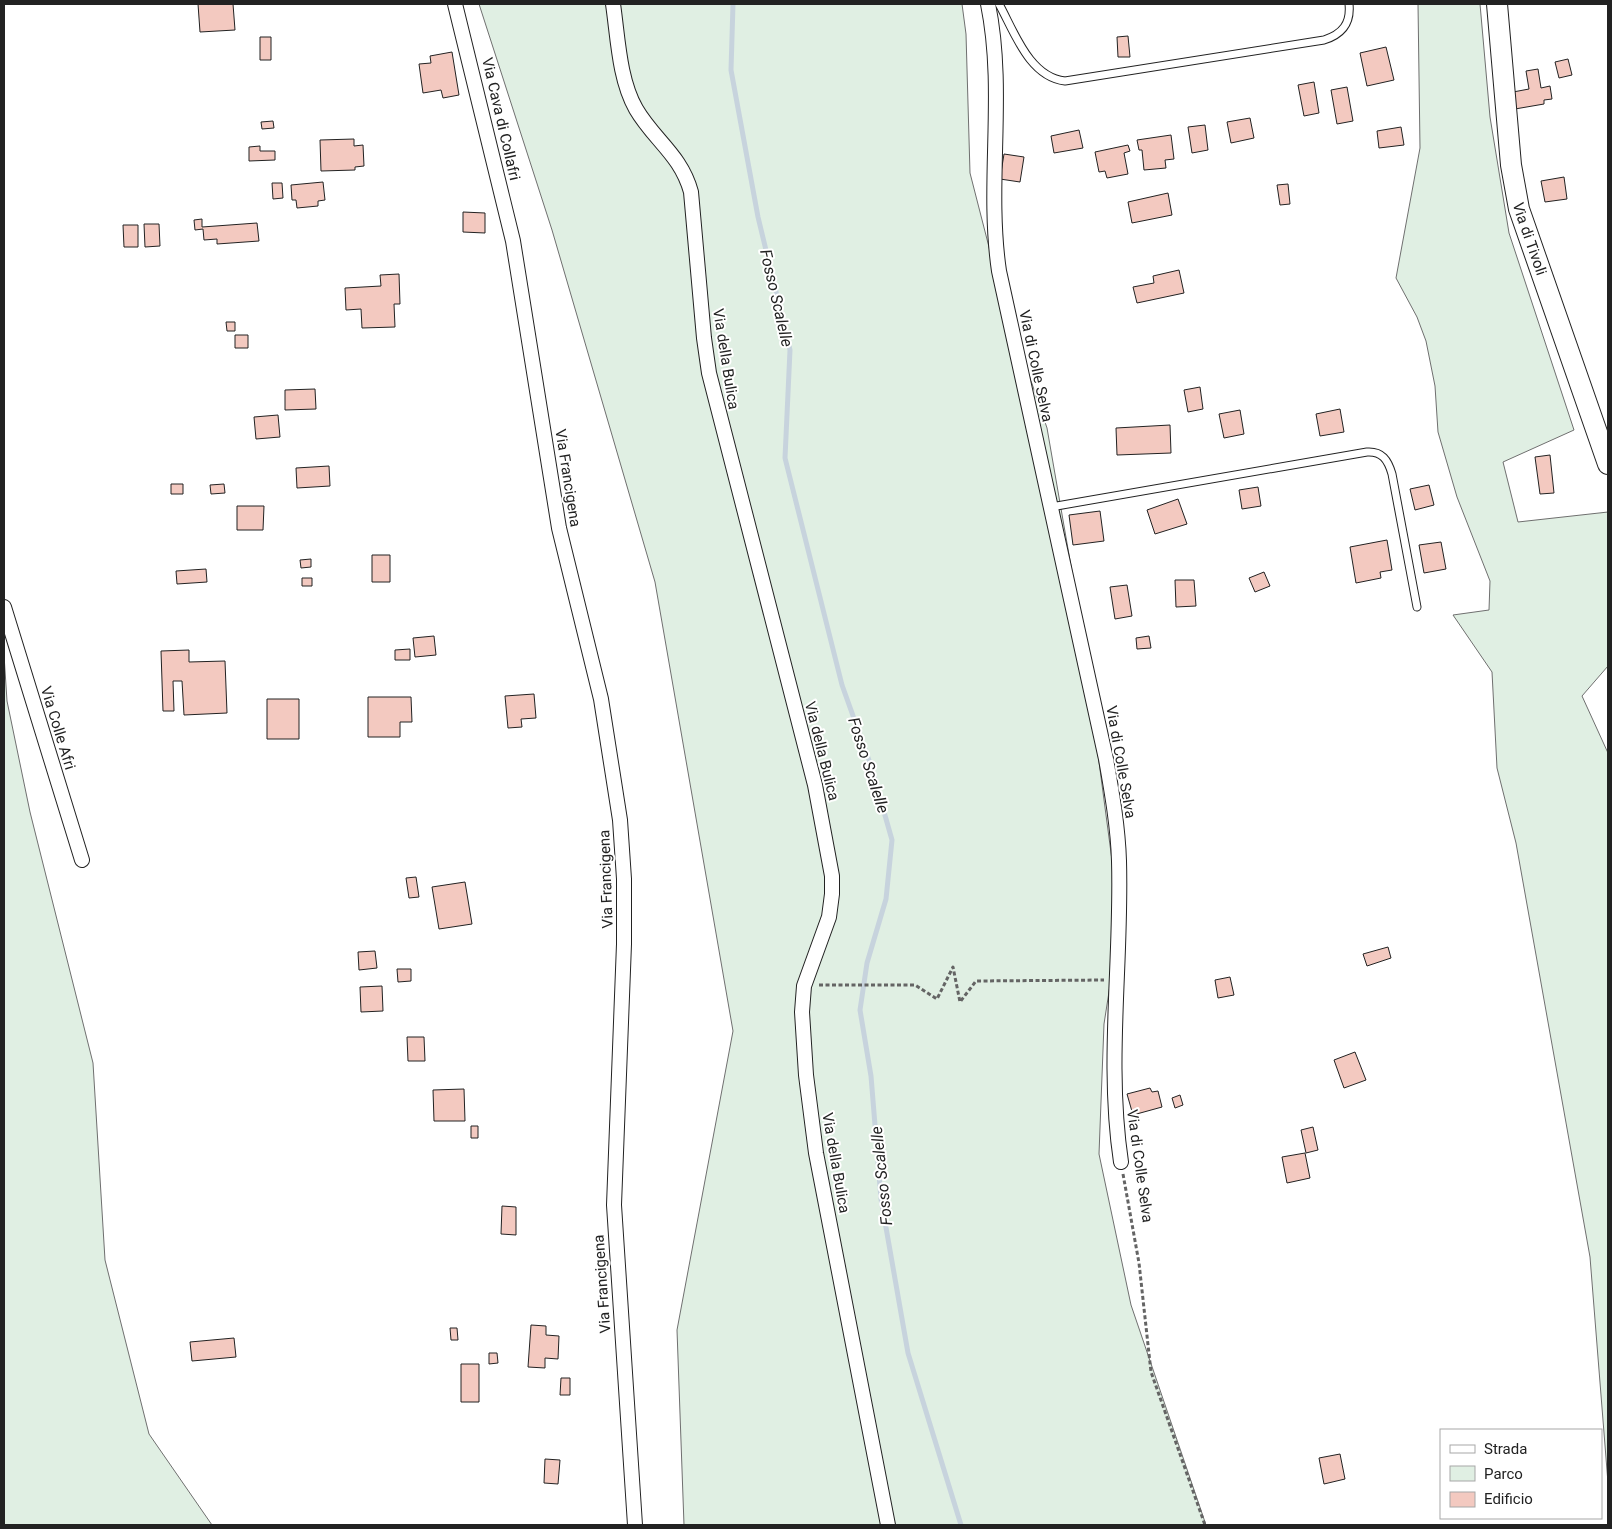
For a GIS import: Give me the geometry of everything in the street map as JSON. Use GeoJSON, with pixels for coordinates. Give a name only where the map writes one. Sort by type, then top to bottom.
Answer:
{"type":"FeatureCollection","features":[{"type":"Feature","properties":{"kind":"main road","name":"Via di Tivoli"},"geometry":{"type":"LineString","coordinates":[[1497,4],[1511,165],[1519,209],[1532,254],[1608,464]]}},
{"type":"Feature","properties":{"kind":"street","name":"Via Cava di Collafri"},"geometry":{"type":"LineString","coordinates":[[456,4],[513,242]]}},
{"type":"Feature","properties":{"kind":"street","name":"Via della Bulica"},"geometry":{"type":"LineString","coordinates":[[613,4],[624,75],[631,98],[646,124],[681,166],[691,192],[704,338],[709,373],[762,574],[821,813],[832,876],[832,894],[825,929],[804,986],[802,1020],[814,1145],[888,1525]]}},
{"type":"Feature","properties":{"kind":"street","name":"Via di Colle Selva"},"geometry":{"type":"LineString","coordinates":[[988,4],[995,87],[994,224],[1001,281],[1106,759],[1114,806],[1119,874],[1115,1094],[1121,1162]]}},
{"type":"Feature","properties":{"kind":"street","name":"Via Francigena"},"geometry":{"type":"LineString","coordinates":[[513,242],[558,528],[601,699],[622,834],[624,944],[614,1205],[635,1525]]}},
{"type":"Feature","properties":{"kind":"street","name":"Via Colle Afri"},"geometry":{"type":"LineString","coordinates":[[4,607],[82,860]]}},
{"type":"Feature","properties":{"kind":"lane"},"geometry":{"type":"LineString","coordinates":[[998,4],[1034,66],[1049,77],[1065,81],[1324,40],[1344,29],[1349,16],[1349,4]]}},
{"type":"Feature","properties":{"kind":"lane"},"geometry":{"type":"LineString","coordinates":[[1051,507],[1367,452],[1378,453],[1387,460],[1392,474],[1417,607]]}},
{"type":"Feature","properties":{"kind":"path"},"geometry":{"type":"LineString","coordinates":[[804,986],[914,985],[936,999],[952,967],[960,1002],[976,981],[1117,979]]}},
{"type":"Feature","properties":{"kind":"path","name":"Via di Colle Selva"},"geometry":{"type":"LineString","coordinates":[[1121,1162],[1140,1263],[1151,1372],[1205,1525]]}},
{"type":"Feature","properties":{"kind":"green space"},"geometry":{"type":"Polygon","coordinates":[[[479,4],[962,4],[966,34],[970,173],[999,286],[1047,428],[1080,618],[1120,921],[1104,1024],[1099,1154],[1131,1305],[1206,1525],[684,1525],[677,1330],[733,1031],[655,582],[552,230],[479,4]]]}},
{"type":"Feature","properties":{"kind":"green space"},"geometry":{"type":"Polygon","coordinates":[[[1418,4],[1480,4],[1490,117],[1509,233],[1574,430],[1503,462],[1518,522],[1608,512],[1608,666],[1582,696],[1608,753],[1608,1483],[1590,1257],[1516,843],[1497,768],[1492,672],[1453,615],[1489,610],[1490,581],[1457,497],[1438,432],[1435,386],[1426,341],[1417,317],[1396,278],[1420,148],[1418,4]]]}},
{"type":"Feature","properties":{"kind":"green space"},"geometry":{"type":"Polygon","coordinates":[[[4,655],[7,701],[30,812],[93,1063],[105,1260],[149,1434],[212,1525],[4,1525],[4,655]]]}},
{"type":"Feature","properties":{"kind":"building"},"geometry":{"type":"Polygon","coordinates":[[[198,4],[233,4],[235,30],[200,32],[198,4]]]}},
{"type":"Feature","properties":{"kind":"building"},"geometry":{"type":"Polygon","coordinates":[[[1128,36],[1130,57],[1118,57],[1117,37],[1128,36]]]}},
{"type":"Feature","properties":{"kind":"building"},"geometry":{"type":"Polygon","coordinates":[[[260,37],[271,37],[271,60],[260,60],[260,37]]]}},
{"type":"Feature","properties":{"kind":"building"},"geometry":{"type":"Polygon","coordinates":[[[1386,47],[1394,80],[1367,86],[1360,53],[1386,47]]]}},
{"type":"Feature","properties":{"kind":"building"},"geometry":{"type":"Polygon","coordinates":[[[452,52],[459,95],[443,98],[441,90],[423,93],[419,64],[431,63],[430,56],[452,52]]]}},
{"type":"Feature","properties":{"kind":"building"},"geometry":{"type":"Polygon","coordinates":[[[1568,59],[1572,75],[1559,78],[1555,62],[1568,59]]]}},
{"type":"Feature","properties":{"kind":"building"},"geometry":{"type":"Polygon","coordinates":[[[1538,69],[1541,88],[1550,86],[1552,99],[1544,100],[1544,104],[1515,109],[1513,92],[1529,89],[1526,71],[1538,69]]]}},
{"type":"Feature","properties":{"kind":"building"},"geometry":{"type":"Polygon","coordinates":[[[1314,82],[1319,113],[1304,116],[1298,85],[1314,82]]]}},
{"type":"Feature","properties":{"kind":"building"},"geometry":{"type":"Polygon","coordinates":[[[1347,87],[1353,121],[1337,124],[1331,90],[1347,87]]]}},
{"type":"Feature","properties":{"kind":"building"},"geometry":{"type":"Polygon","coordinates":[[[1250,118],[1254,138],[1231,143],[1227,122],[1250,118]]]}},
{"type":"Feature","properties":{"kind":"building"},"geometry":{"type":"Polygon","coordinates":[[[273,121],[274,128],[262,129],[261,122],[273,121]]]}},
{"type":"Feature","properties":{"kind":"building"},"geometry":{"type":"Polygon","coordinates":[[[1205,125],[1208,150],[1192,153],[1188,127],[1205,125]]]}},
{"type":"Feature","properties":{"kind":"building"},"geometry":{"type":"Polygon","coordinates":[[[1401,127],[1404,145],[1379,148],[1377,131],[1401,127]]]}},
{"type":"Feature","properties":{"kind":"building"},"geometry":{"type":"Polygon","coordinates":[[[1079,130],[1083,148],[1054,153],[1051,136],[1079,130]]]}},
{"type":"Feature","properties":{"kind":"building"},"geometry":{"type":"Polygon","coordinates":[[[1171,135],[1174,159],[1165,160],[1166,168],[1144,170],[1142,150],[1139,150],[1137,140],[1171,135]]]}},
{"type":"Feature","properties":{"kind":"building"},"geometry":{"type":"Polygon","coordinates":[[[354,139],[354,146],[363,145],[364,166],[355,167],[355,170],[321,171],[320,140],[354,139]]]}},
{"type":"Feature","properties":{"kind":"building"},"geometry":{"type":"Polygon","coordinates":[[[1128,145],[1130,151],[1124,153],[1128,174],[1107,178],[1105,171],[1099,172],[1095,152],[1128,145]]]}},
{"type":"Feature","properties":{"kind":"building"},"geometry":{"type":"Polygon","coordinates":[[[260,146],[260,151],[275,151],[275,160],[249,161],[249,147],[260,146]]]}},
{"type":"Feature","properties":{"kind":"building"},"geometry":{"type":"Polygon","coordinates":[[[1004,154],[1024,157],[1020,182],[1000,179],[1004,154]]]}},
{"type":"Feature","properties":{"kind":"building"},"geometry":{"type":"Polygon","coordinates":[[[1564,177],[1567,199],[1545,202],[1541,181],[1564,177]]]}},
{"type":"Feature","properties":{"kind":"building"},"geometry":{"type":"Polygon","coordinates":[[[323,182],[325,200],[318,201],[318,206],[297,208],[296,200],[292,200],[291,185],[323,182]]]}},
{"type":"Feature","properties":{"kind":"building"},"geometry":{"type":"Polygon","coordinates":[[[272,183],[282,183],[283,198],[273,199],[272,183]]]}},
{"type":"Feature","properties":{"kind":"building"},"geometry":{"type":"Polygon","coordinates":[[[1288,184],[1290,204],[1280,205],[1277,185],[1288,184]]]}},
{"type":"Feature","properties":{"kind":"building"},"geometry":{"type":"Polygon","coordinates":[[[1168,193],[1172,215],[1132,223],[1128,202],[1168,193]]]}},
{"type":"Feature","properties":{"kind":"building"},"geometry":{"type":"Polygon","coordinates":[[[463,212],[485,213],[485,233],[463,232],[463,212]]]}},
{"type":"Feature","properties":{"kind":"building"},"geometry":{"type":"Polygon","coordinates":[[[202,219],[202,227],[257,223],[259,241],[217,244],[217,239],[204,240],[203,229],[195,230],[194,220],[202,219]]]}},
{"type":"Feature","properties":{"kind":"building"},"geometry":{"type":"Polygon","coordinates":[[[144,224],[159,224],[160,246],[145,247],[144,224]]]}},
{"type":"Feature","properties":{"kind":"building"},"geometry":{"type":"Polygon","coordinates":[[[123,225],[138,225],[138,247],[124,247],[123,225]]]}},
{"type":"Feature","properties":{"kind":"building"},"geometry":{"type":"Polygon","coordinates":[[[1179,270],[1184,293],[1137,303],[1133,287],[1154,283],[1153,276],[1179,270]]]}},
{"type":"Feature","properties":{"kind":"building"},"geometry":{"type":"Polygon","coordinates":[[[399,274],[400,304],[394,304],[395,327],[362,328],[361,309],[346,310],[345,288],[381,286],[380,275],[399,274]]]}},
{"type":"Feature","properties":{"kind":"building"},"geometry":{"type":"Polygon","coordinates":[[[226,322],[235,322],[235,331],[227,331],[226,322]]]}},
{"type":"Feature","properties":{"kind":"building"},"geometry":{"type":"Polygon","coordinates":[[[235,335],[248,335],[248,348],[235,348],[235,335]]]}},
{"type":"Feature","properties":{"kind":"building"},"geometry":{"type":"Polygon","coordinates":[[[1200,387],[1203,409],[1188,412],[1184,390],[1200,387]]]}},
{"type":"Feature","properties":{"kind":"building"},"geometry":{"type":"Polygon","coordinates":[[[315,389],[316,409],[285,410],[285,390],[315,389]]]}},
{"type":"Feature","properties":{"kind":"building"},"geometry":{"type":"Polygon","coordinates":[[[1340,409],[1344,432],[1320,436],[1316,414],[1340,409]]]}},
{"type":"Feature","properties":{"kind":"building"},"geometry":{"type":"Polygon","coordinates":[[[1240,410],[1244,434],[1224,438],[1219,414],[1240,410]]]}},
{"type":"Feature","properties":{"kind":"building"},"geometry":{"type":"Polygon","coordinates":[[[278,415],[280,437],[256,439],[254,417],[278,415]]]}},
{"type":"Feature","properties":{"kind":"building"},"geometry":{"type":"Polygon","coordinates":[[[1170,425],[1171,453],[1117,455],[1116,428],[1170,425]]]}},
{"type":"Feature","properties":{"kind":"building"},"geometry":{"type":"Polygon","coordinates":[[[1550,455],[1554,493],[1540,494],[1535,457],[1550,455]]]}},
{"type":"Feature","properties":{"kind":"building"},"geometry":{"type":"Polygon","coordinates":[[[329,466],[330,486],[297,488],[296,468],[329,466]]]}},
{"type":"Feature","properties":{"kind":"building"},"geometry":{"type":"Polygon","coordinates":[[[171,484],[183,484],[183,494],[171,494],[171,484]]]}},
{"type":"Feature","properties":{"kind":"building"},"geometry":{"type":"Polygon","coordinates":[[[224,484],[225,493],[211,494],[210,485],[224,484]]]}},
{"type":"Feature","properties":{"kind":"building"},"geometry":{"type":"Polygon","coordinates":[[[1429,485],[1434,505],[1415,510],[1410,489],[1429,485]]]}},
{"type":"Feature","properties":{"kind":"building"},"geometry":{"type":"Polygon","coordinates":[[[1258,487],[1261,506],[1242,509],[1239,490],[1258,487]]]}},
{"type":"Feature","properties":{"kind":"building"},"geometry":{"type":"Polygon","coordinates":[[[1178,499],[1187,524],[1155,534],[1147,510],[1178,499]]]}},
{"type":"Feature","properties":{"kind":"building"},"geometry":{"type":"Polygon","coordinates":[[[237,506],[264,506],[263,530],[237,530],[237,506]]]}},
{"type":"Feature","properties":{"kind":"building"},"geometry":{"type":"Polygon","coordinates":[[[1100,511],[1104,541],[1073,545],[1069,515],[1100,511]]]}},
{"type":"Feature","properties":{"kind":"building"},"geometry":{"type":"Polygon","coordinates":[[[1387,540],[1392,570],[1380,572],[1381,578],[1356,583],[1350,547],[1387,540]]]}},
{"type":"Feature","properties":{"kind":"building"},"geometry":{"type":"Polygon","coordinates":[[[1441,542],[1446,569],[1424,573],[1419,545],[1441,542]]]}},
{"type":"Feature","properties":{"kind":"building"},"geometry":{"type":"Polygon","coordinates":[[[372,555],[390,555],[390,582],[372,582],[372,555]]]}},
{"type":"Feature","properties":{"kind":"building"},"geometry":{"type":"Polygon","coordinates":[[[311,559],[311,567],[301,568],[300,560],[311,559]]]}},
{"type":"Feature","properties":{"kind":"building"},"geometry":{"type":"Polygon","coordinates":[[[206,569],[207,582],[177,584],[176,571],[206,569]]]}},
{"type":"Feature","properties":{"kind":"building"},"geometry":{"type":"Polygon","coordinates":[[[1264,572],[1270,586],[1255,592],[1249,578],[1264,572]]]}},
{"type":"Feature","properties":{"kind":"building"},"geometry":{"type":"Polygon","coordinates":[[[302,578],[312,578],[312,586],[302,586],[302,578]]]}},
{"type":"Feature","properties":{"kind":"building"},"geometry":{"type":"Polygon","coordinates":[[[1175,580],[1194,580],[1196,606],[1176,607],[1175,580]]]}},
{"type":"Feature","properties":{"kind":"building"},"geometry":{"type":"Polygon","coordinates":[[[1127,585],[1132,616],[1115,619],[1110,587],[1127,585]]]}},
{"type":"Feature","properties":{"kind":"building"},"geometry":{"type":"Polygon","coordinates":[[[434,636],[436,655],[415,657],[413,638],[434,636]]]}},
{"type":"Feature","properties":{"kind":"building"},"geometry":{"type":"Polygon","coordinates":[[[1149,636],[1151,648],[1137,649],[1136,638],[1149,636]]]}},
{"type":"Feature","properties":{"kind":"building"},"geometry":{"type":"Polygon","coordinates":[[[410,649],[410,660],[395,660],[395,650],[410,649]]]}},
{"type":"Feature","properties":{"kind":"building"},"geometry":{"type":"Polygon","coordinates":[[[189,650],[189,662],[225,661],[227,713],[184,715],[182,681],[173,681],[174,711],[163,711],[161,651],[189,650]]]}},
{"type":"Feature","properties":{"kind":"building"},"geometry":{"type":"Polygon","coordinates":[[[534,694],[536,718],[521,719],[522,727],[508,728],[505,696],[534,694]]]}},
{"type":"Feature","properties":{"kind":"building"},"geometry":{"type":"Polygon","coordinates":[[[368,697],[411,697],[412,722],[400,722],[400,737],[368,737],[368,697]]]}},
{"type":"Feature","properties":{"kind":"building"},"geometry":{"type":"Polygon","coordinates":[[[267,699],[299,699],[299,739],[267,739],[267,699]]]}},
{"type":"Feature","properties":{"kind":"building"},"geometry":{"type":"Polygon","coordinates":[[[416,877],[419,897],[409,898],[406,878],[416,877]]]}},
{"type":"Feature","properties":{"kind":"building"},"geometry":{"type":"Polygon","coordinates":[[[465,882],[472,924],[439,929],[432,887],[465,882]]]}},
{"type":"Feature","properties":{"kind":"building"},"geometry":{"type":"Polygon","coordinates":[[[1388,947],[1391,958],[1367,966],[1363,954],[1388,947]]]}},
{"type":"Feature","properties":{"kind":"building"},"geometry":{"type":"Polygon","coordinates":[[[375,951],[377,968],[359,970],[358,952],[375,951]]]}},
{"type":"Feature","properties":{"kind":"building"},"geometry":{"type":"Polygon","coordinates":[[[397,969],[411,969],[411,981],[398,982],[397,969]]]}},
{"type":"Feature","properties":{"kind":"building"},"geometry":{"type":"Polygon","coordinates":[[[1230,977],[1234,995],[1218,998],[1215,980],[1230,977]]]}},
{"type":"Feature","properties":{"kind":"building"},"geometry":{"type":"Polygon","coordinates":[[[382,986],[383,1011],[361,1012],[360,987],[382,986]]]}},
{"type":"Feature","properties":{"kind":"building"},"geometry":{"type":"Polygon","coordinates":[[[407,1037],[424,1037],[425,1061],[408,1061],[407,1037]]]}},
{"type":"Feature","properties":{"kind":"building"},"geometry":{"type":"Polygon","coordinates":[[[1355,1052],[1366,1080],[1344,1088],[1334,1060],[1355,1052]]]}},
{"type":"Feature","properties":{"kind":"building"},"geometry":{"type":"Polygon","coordinates":[[[1150,1088],[1152,1092],[1158,1091],[1162,1107],[1133,1115],[1127,1094],[1150,1088]]]}},
{"type":"Feature","properties":{"kind":"building"},"geometry":{"type":"Polygon","coordinates":[[[464,1089],[465,1121],[434,1121],[433,1090],[464,1089]]]}},
{"type":"Feature","properties":{"kind":"building"},"geometry":{"type":"Polygon","coordinates":[[[1180,1095],[1183,1105],[1175,1108],[1172,1098],[1180,1095]]]}},
{"type":"Feature","properties":{"kind":"building"},"geometry":{"type":"Polygon","coordinates":[[[471,1126],[478,1126],[478,1138],[471,1138],[471,1126]]]}},
{"type":"Feature","properties":{"kind":"building"},"geometry":{"type":"Polygon","coordinates":[[[1313,1127],[1318,1150],[1306,1153],[1301,1130],[1313,1127]]]}},
{"type":"Feature","properties":{"kind":"building"},"geometry":{"type":"Polygon","coordinates":[[[1305,1153],[1310,1178],[1287,1183],[1282,1157],[1305,1153]]]}},
{"type":"Feature","properties":{"kind":"building"},"geometry":{"type":"Polygon","coordinates":[[[502,1206],[516,1207],[516,1235],[501,1234],[502,1206]]]}},
{"type":"Feature","properties":{"kind":"building"},"geometry":{"type":"Polygon","coordinates":[[[531,1325],[546,1326],[546,1335],[559,1336],[558,1359],[545,1358],[545,1368],[528,1367],[531,1325]]]}},
{"type":"Feature","properties":{"kind":"building"},"geometry":{"type":"Polygon","coordinates":[[[450,1328],[457,1328],[458,1340],[451,1340],[450,1328]]]}},
{"type":"Feature","properties":{"kind":"building"},"geometry":{"type":"Polygon","coordinates":[[[234,1338],[236,1357],[192,1361],[190,1342],[234,1338]]]}},
{"type":"Feature","properties":{"kind":"building"},"geometry":{"type":"Polygon","coordinates":[[[489,1353],[497,1353],[498,1363],[489,1364],[489,1353]]]}},
{"type":"Feature","properties":{"kind":"building"},"geometry":{"type":"Polygon","coordinates":[[[461,1364],[479,1364],[479,1402],[461,1402],[461,1364]]]}},
{"type":"Feature","properties":{"kind":"building"},"geometry":{"type":"Polygon","coordinates":[[[561,1378],[570,1378],[570,1395],[560,1395],[561,1378]]]}},
{"type":"Feature","properties":{"kind":"building"},"geometry":{"type":"Polygon","coordinates":[[[1340,1454],[1345,1479],[1324,1484],[1319,1458],[1340,1454]]]}},
{"type":"Feature","properties":{"kind":"building"},"geometry":{"type":"Polygon","coordinates":[[[545,1459],[560,1460],[558,1484],[544,1483],[545,1459]]]}},
{"type":"Feature","properties":{"kind":"waterway","name":"Fosso Scalelle"},"geometry":{"type":"LineString","coordinates":[[733,4],[731,70],[758,217],[790,350],[785,458],[842,685],[871,766],[892,840],[886,899],[867,963],[860,1010],[871,1076],[881,1199],[908,1353],[961,1525]]}}]}
